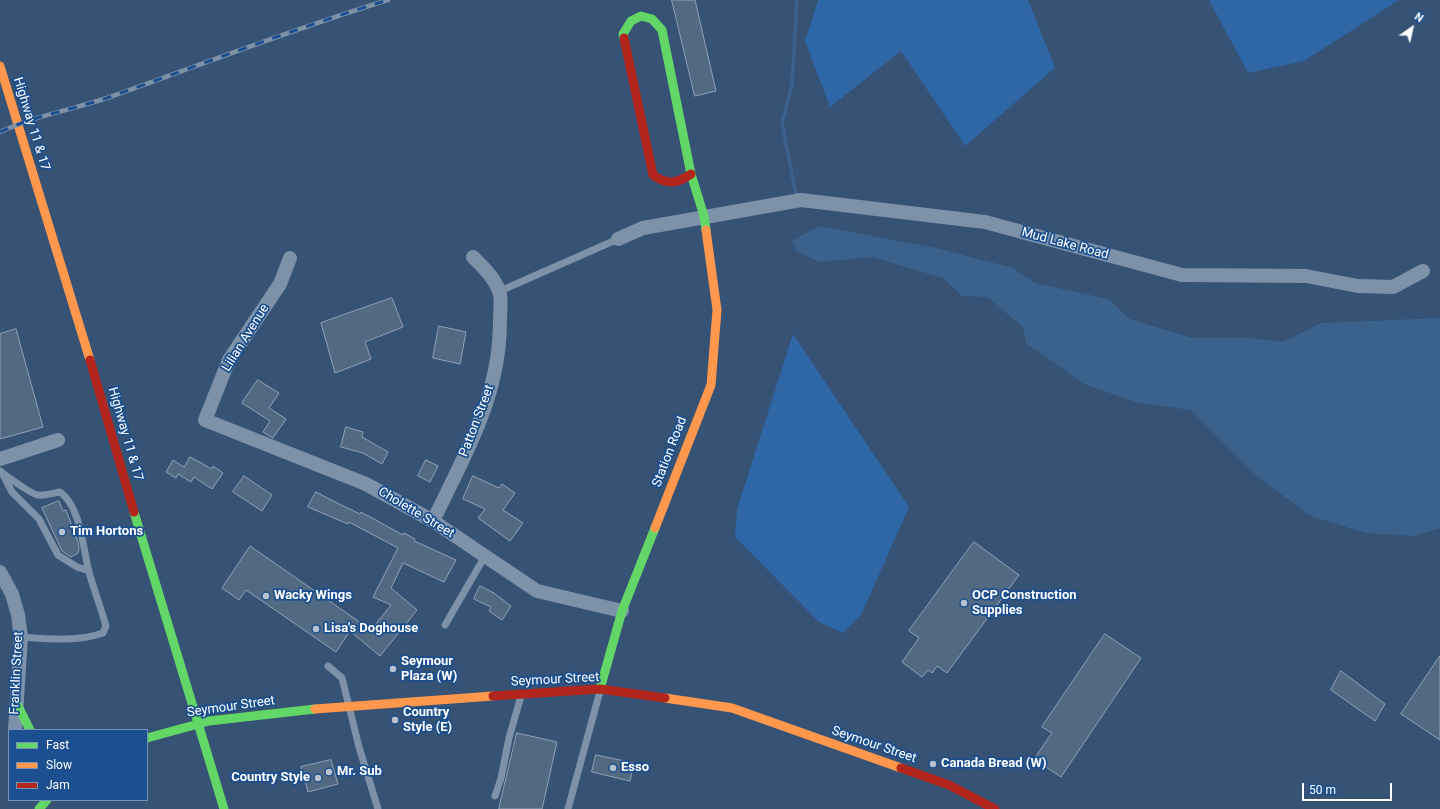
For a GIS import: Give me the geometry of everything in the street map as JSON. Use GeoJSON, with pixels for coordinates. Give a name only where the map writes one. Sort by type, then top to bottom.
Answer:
{"type":"FeatureCollection","features":[{"type":"Feature","properties":{"kind":"main road","name":"Station Road"},"geometry":{"type":"LineString","coordinates":[[600,689],[622,611],[711,385],[717,310],[704,216],[691,174],[662,30],[657,22],[647,15],[638,16],[631,20],[623,34],[653,175],[662,182],[672,183],[681,182],[691,174]]}},
{"type":"Feature","properties":{"kind":"main road","name":"Highway 11 & 17"},"geometry":{"type":"LineString","coordinates":[[0,66],[7,93],[75,307],[144,548],[224,809]]}},
{"type":"Feature","properties":{"kind":"main road","name":"Seymour Street"},"geometry":{"type":"LineString","coordinates":[[148,738],[198,723],[349,705],[600,689],[732,708],[949,785],[995,809]]}},
{"type":"Feature","properties":{"kind":"main road"},"geometry":{"type":"LineString","coordinates":[[17,704],[30,729]]}},
{"type":"Feature","properties":{"kind":"main road"},"geometry":{"type":"LineString","coordinates":[[39,809],[46,801]]}},
{"type":"Feature","properties":{"kind":"street","name":"Mud Lake Road"},"geometry":{"type":"LineString","coordinates":[[704,216],[801,200],[986,222],[1182,275],[1306,276],[1358,286],[1393,287],[1423,271]]}},
{"type":"Feature","properties":{"kind":"street"},"geometry":{"type":"LineString","coordinates":[[618,239],[643,228],[704,216]]}},
{"type":"Feature","properties":{"kind":"street","name":"Patton Street"},"geometry":{"type":"LineString","coordinates":[[433,521],[474,436],[490,393],[500,349],[500,292],[490,274],[473,257]]}},
{"type":"Feature","properties":{"kind":"street","name":"Lilian Avenue"},"geometry":{"type":"LineString","coordinates":[[204,420],[229,360],[280,284],[290,258]]}},
{"type":"Feature","properties":{"kind":"street","name":"Cholette Street"},"geometry":{"type":"LineString","coordinates":[[204,420],[366,484],[433,521],[537,591],[622,611]]}},
{"type":"Feature","properties":{"kind":"street"},"geometry":{"type":"LineString","coordinates":[[1,468],[58,440]]}},
{"type":"Feature","properties":{"kind":"street","name":"Franklin Street"},"geometry":{"type":"LineString","coordinates":[[0,572],[12,594],[18,615],[21,637],[15,729]]}},
{"type":"Feature","properties":{"kind":"lane"},"geometry":{"type":"LineString","coordinates":[[500,292],[618,239]]}},
{"type":"Feature","properties":{"kind":"lane"},"geometry":{"type":"LineString","coordinates":[[1,468],[12,492],[39,519],[58,555],[77,567],[89,571]]}},
{"type":"Feature","properties":{"kind":"lane"},"geometry":{"type":"LineString","coordinates":[[1,468],[31,494],[38,496],[60,492],[67,497],[82,531],[89,571],[106,626],[103,633],[90,638],[61,639],[21,637]]}},
{"type":"Feature","properties":{"kind":"lane"},"geometry":{"type":"LineString","coordinates":[[445,625],[485,556]]}},
{"type":"Feature","properties":{"kind":"lane"},"geometry":{"type":"LineString","coordinates":[[328,666],[342,678],[359,747],[378,809]]}},
{"type":"Feature","properties":{"kind":"lane"},"geometry":{"type":"LineString","coordinates":[[568,809],[600,689]]}},
{"type":"Feature","properties":{"kind":"lane"},"geometry":{"type":"LineString","coordinates":[[494,796],[501,778],[509,738],[521,694]]}},
{"type":"Feature","properties":{"kind":"shaded area"},"geometry":{"type":"Polygon","coordinates":[[[818,0],[1028,0],[1055,68],[965,146],[901,51],[830,107],[805,41],[818,0]]]}},
{"type":"Feature","properties":{"kind":"shaded area"},"geometry":{"type":"Polygon","coordinates":[[[1209,0],[1399,0],[1304,61],[1248,73],[1209,0]]]}},
{"type":"Feature","properties":{"kind":"shaded area"},"geometry":{"type":"Polygon","coordinates":[[[819,226],[936,248],[1013,268],[1035,283],[1108,299],[1130,319],[1192,338],[1250,338],[1283,342],[1321,323],[1440,318],[1440,528],[1414,536],[1365,533],[1311,516],[1259,478],[1191,410],[1139,403],[1084,384],[1026,343],[1023,327],[987,297],[962,296],[943,278],[872,257],[819,262],[796,251],[792,241],[819,226]]]}},
{"type":"Feature","properties":{"kind":"shaded area"},"geometry":{"type":"Polygon","coordinates":[[[793,334],[909,507],[861,615],[843,633],[819,622],[735,537],[737,509],[793,334]]]}},
{"type":"Feature","properties":{"kind":"building"},"geometry":{"type":"Polygon","coordinates":[[[672,0],[695,0],[716,91],[695,96],[672,0]]]}},
{"type":"Feature","properties":{"kind":"building"},"geometry":{"type":"Polygon","coordinates":[[[392,298],[403,327],[365,342],[371,359],[335,373],[321,323],[392,298]]]}},
{"type":"Feature","properties":{"kind":"building"},"geometry":{"type":"Polygon","coordinates":[[[439,326],[466,332],[460,364],[433,358],[439,326]]]}},
{"type":"Feature","properties":{"kind":"building"},"geometry":{"type":"Polygon","coordinates":[[[16,329],[43,427],[0,439],[0,334],[16,329]]]}},
{"type":"Feature","properties":{"kind":"building"},"geometry":{"type":"Polygon","coordinates":[[[258,380],[279,393],[269,408],[286,419],[273,438],[263,432],[270,421],[242,403],[258,380]]]}},
{"type":"Feature","properties":{"kind":"building"},"geometry":{"type":"Polygon","coordinates":[[[346,427],[363,432],[362,437],[388,452],[382,464],[363,453],[341,447],[346,427]]]}},
{"type":"Feature","properties":{"kind":"building"},"geometry":{"type":"Polygon","coordinates":[[[190,457],[212,469],[213,466],[223,473],[212,489],[194,477],[191,482],[178,474],[176,478],[166,472],[173,460],[184,467],[190,457]]]}},
{"type":"Feature","properties":{"kind":"building"},"geometry":{"type":"Polygon","coordinates":[[[426,460],[438,466],[430,482],[418,476],[426,460]]]}},
{"type":"Feature","properties":{"kind":"building"},"geometry":{"type":"Polygon","coordinates":[[[244,476],[272,495],[262,511],[233,492],[244,476]]]}},
{"type":"Feature","properties":{"kind":"building"},"geometry":{"type":"Polygon","coordinates":[[[473,476],[499,488],[502,484],[515,493],[503,510],[523,523],[510,541],[478,518],[485,509],[463,499],[473,476]]]}},
{"type":"Feature","properties":{"kind":"building"},"geometry":{"type":"Polygon","coordinates":[[[316,492],[360,514],[361,512],[403,535],[404,533],[415,539],[414,541],[456,560],[444,582],[403,563],[391,588],[417,610],[380,656],[350,631],[336,652],[246,590],[239,600],[222,588],[250,546],[371,630],[391,605],[373,597],[398,548],[349,522],[348,524],[308,507],[316,492]]]}},
{"type":"Feature","properties":{"kind":"building","name":"Tim Hortons"},"geometry":{"type":"Polygon","coordinates":[[[59,501],[63,511],[66,510],[78,542],[78,553],[71,557],[62,551],[42,508],[59,501]]]}},
{"type":"Feature","properties":{"kind":"building","name":"OCP Construction Supplies"},"geometry":{"type":"Polygon","coordinates":[[[974,542],[1019,575],[947,673],[937,666],[932,673],[928,670],[922,677],[902,662],[919,638],[909,631],[974,542]]]}},
{"type":"Feature","properties":{"kind":"building"},"geometry":{"type":"Polygon","coordinates":[[[480,586],[494,593],[511,606],[502,620],[489,611],[491,607],[474,599],[480,586]]]}},
{"type":"Feature","properties":{"kind":"building"},"geometry":{"type":"Polygon","coordinates":[[[1105,634],[1141,658],[1061,777],[1034,759],[1052,733],[1042,727],[1105,634]]]}},
{"type":"Feature","properties":{"kind":"building"},"geometry":{"type":"Polygon","coordinates":[[[1440,656],[1440,740],[1401,714],[1440,656]]]}},
{"type":"Feature","properties":{"kind":"building"},"geometry":{"type":"Polygon","coordinates":[[[1341,671],[1385,704],[1375,721],[1331,690],[1341,671]]]}},
{"type":"Feature","properties":{"kind":"building"},"geometry":{"type":"Polygon","coordinates":[[[517,733],[557,742],[542,809],[499,809],[517,733]]]}},
{"type":"Feature","properties":{"kind":"building","name":"Esso"},"geometry":{"type":"Polygon","coordinates":[[[596,755],[634,763],[630,781],[592,772],[596,755]]]}},
{"type":"Feature","properties":{"kind":"building"},"geometry":{"type":"Polygon","coordinates":[[[331,760],[338,784],[308,792],[301,767],[331,760]]]}},
{"type":"Feature","properties":{"kind":"waterway"},"geometry":{"type":"LineString","coordinates":[[796,195],[782,123],[792,84],[797,0]]}},
{"type":"Feature","properties":{"kind":"railway"},"geometry":{"type":"LineString","coordinates":[[0,132],[39,117],[107,98],[282,35],[388,0]]}},
{"type":"Feature","properties":{"kind":"traffic: fast"},"geometry":{"type":"LineString","coordinates":[[624,38],[623,34],[631,21],[641,16],[652,19],[662,30],[691,174],[704,216],[706,230]]}},
{"type":"Feature","properties":{"kind":"traffic: fast"},"geometry":{"type":"LineString","coordinates":[[134,512],[224,809]]}},
{"type":"Feature","properties":{"kind":"traffic: fast"},"geometry":{"type":"LineString","coordinates":[[600,689],[622,611],[655,528]]}},
{"type":"Feature","properties":{"kind":"traffic: fast"},"geometry":{"type":"LineString","coordinates":[[17,704],[30,729]]}},
{"type":"Feature","properties":{"kind":"traffic: fast"},"geometry":{"type":"LineString","coordinates":[[148,738],[209,721],[315,709]]}},
{"type":"Feature","properties":{"kind":"traffic: fast"},"geometry":{"type":"LineString","coordinates":[[39,809],[46,801]]}},
{"type":"Feature","properties":{"kind":"traffic: slow"},"geometry":{"type":"LineString","coordinates":[[0,66],[90,360]]}},
{"type":"Feature","properties":{"kind":"traffic: slow"},"geometry":{"type":"LineString","coordinates":[[655,528],[711,385],[717,310],[706,230]]}},
{"type":"Feature","properties":{"kind":"traffic: slow"},"geometry":{"type":"LineString","coordinates":[[315,709],[493,696]]}},
{"type":"Feature","properties":{"kind":"traffic: slow"},"geometry":{"type":"LineString","coordinates":[[665,698],[732,708],[901,768]]}},
{"type":"Feature","properties":{"kind":"traffic: jam"},"geometry":{"type":"LineString","coordinates":[[624,38],[653,175],[667,182],[672,182],[681,180],[691,174]]}},
{"type":"Feature","properties":{"kind":"traffic: jam"},"geometry":{"type":"LineString","coordinates":[[90,360],[134,512]]}},
{"type":"Feature","properties":{"kind":"traffic: jam"},"geometry":{"type":"LineString","coordinates":[[493,696],[600,689],[665,698]]}},
{"type":"Feature","properties":{"kind":"traffic: jam"},"geometry":{"type":"LineString","coordinates":[[901,768],[949,785],[995,809]]}},
{"type":"Feature","properties":{"kind":"place","name":"Tim Hortons"},"geometry":{"type":"Point","coordinates":[62,532]}},
{"type":"Feature","properties":{"kind":"place","name":"Wacky Wings"},"geometry":{"type":"Point","coordinates":[266,596]}},
{"type":"Feature","properties":{"kind":"place","name":"OCP Construction Supplies"},"geometry":{"type":"Point","coordinates":[964,603]}},
{"type":"Feature","properties":{"kind":"place","name":"Lisa's Doghouse"},"geometry":{"type":"Point","coordinates":[316,629]}},
{"type":"Feature","properties":{"kind":"place","name":"Seymour Plaza (W)"},"geometry":{"type":"Point","coordinates":[393,669]}},
{"type":"Feature","properties":{"kind":"place","name":"Country Style (E)"},"geometry":{"type":"Point","coordinates":[395,720]}},
{"type":"Feature","properties":{"kind":"place","name":"Canada Bread (W)"},"geometry":{"type":"Point","coordinates":[933,764]}},
{"type":"Feature","properties":{"kind":"place","name":"Esso"},"geometry":{"type":"Point","coordinates":[613,768]}},
{"type":"Feature","properties":{"kind":"place","name":"Mr. Sub"},"geometry":{"type":"Point","coordinates":[329,772]}},
{"type":"Feature","properties":{"kind":"place","name":"Country Style"},"geometry":{"type":"Point","coordinates":[318,778]}}]}
